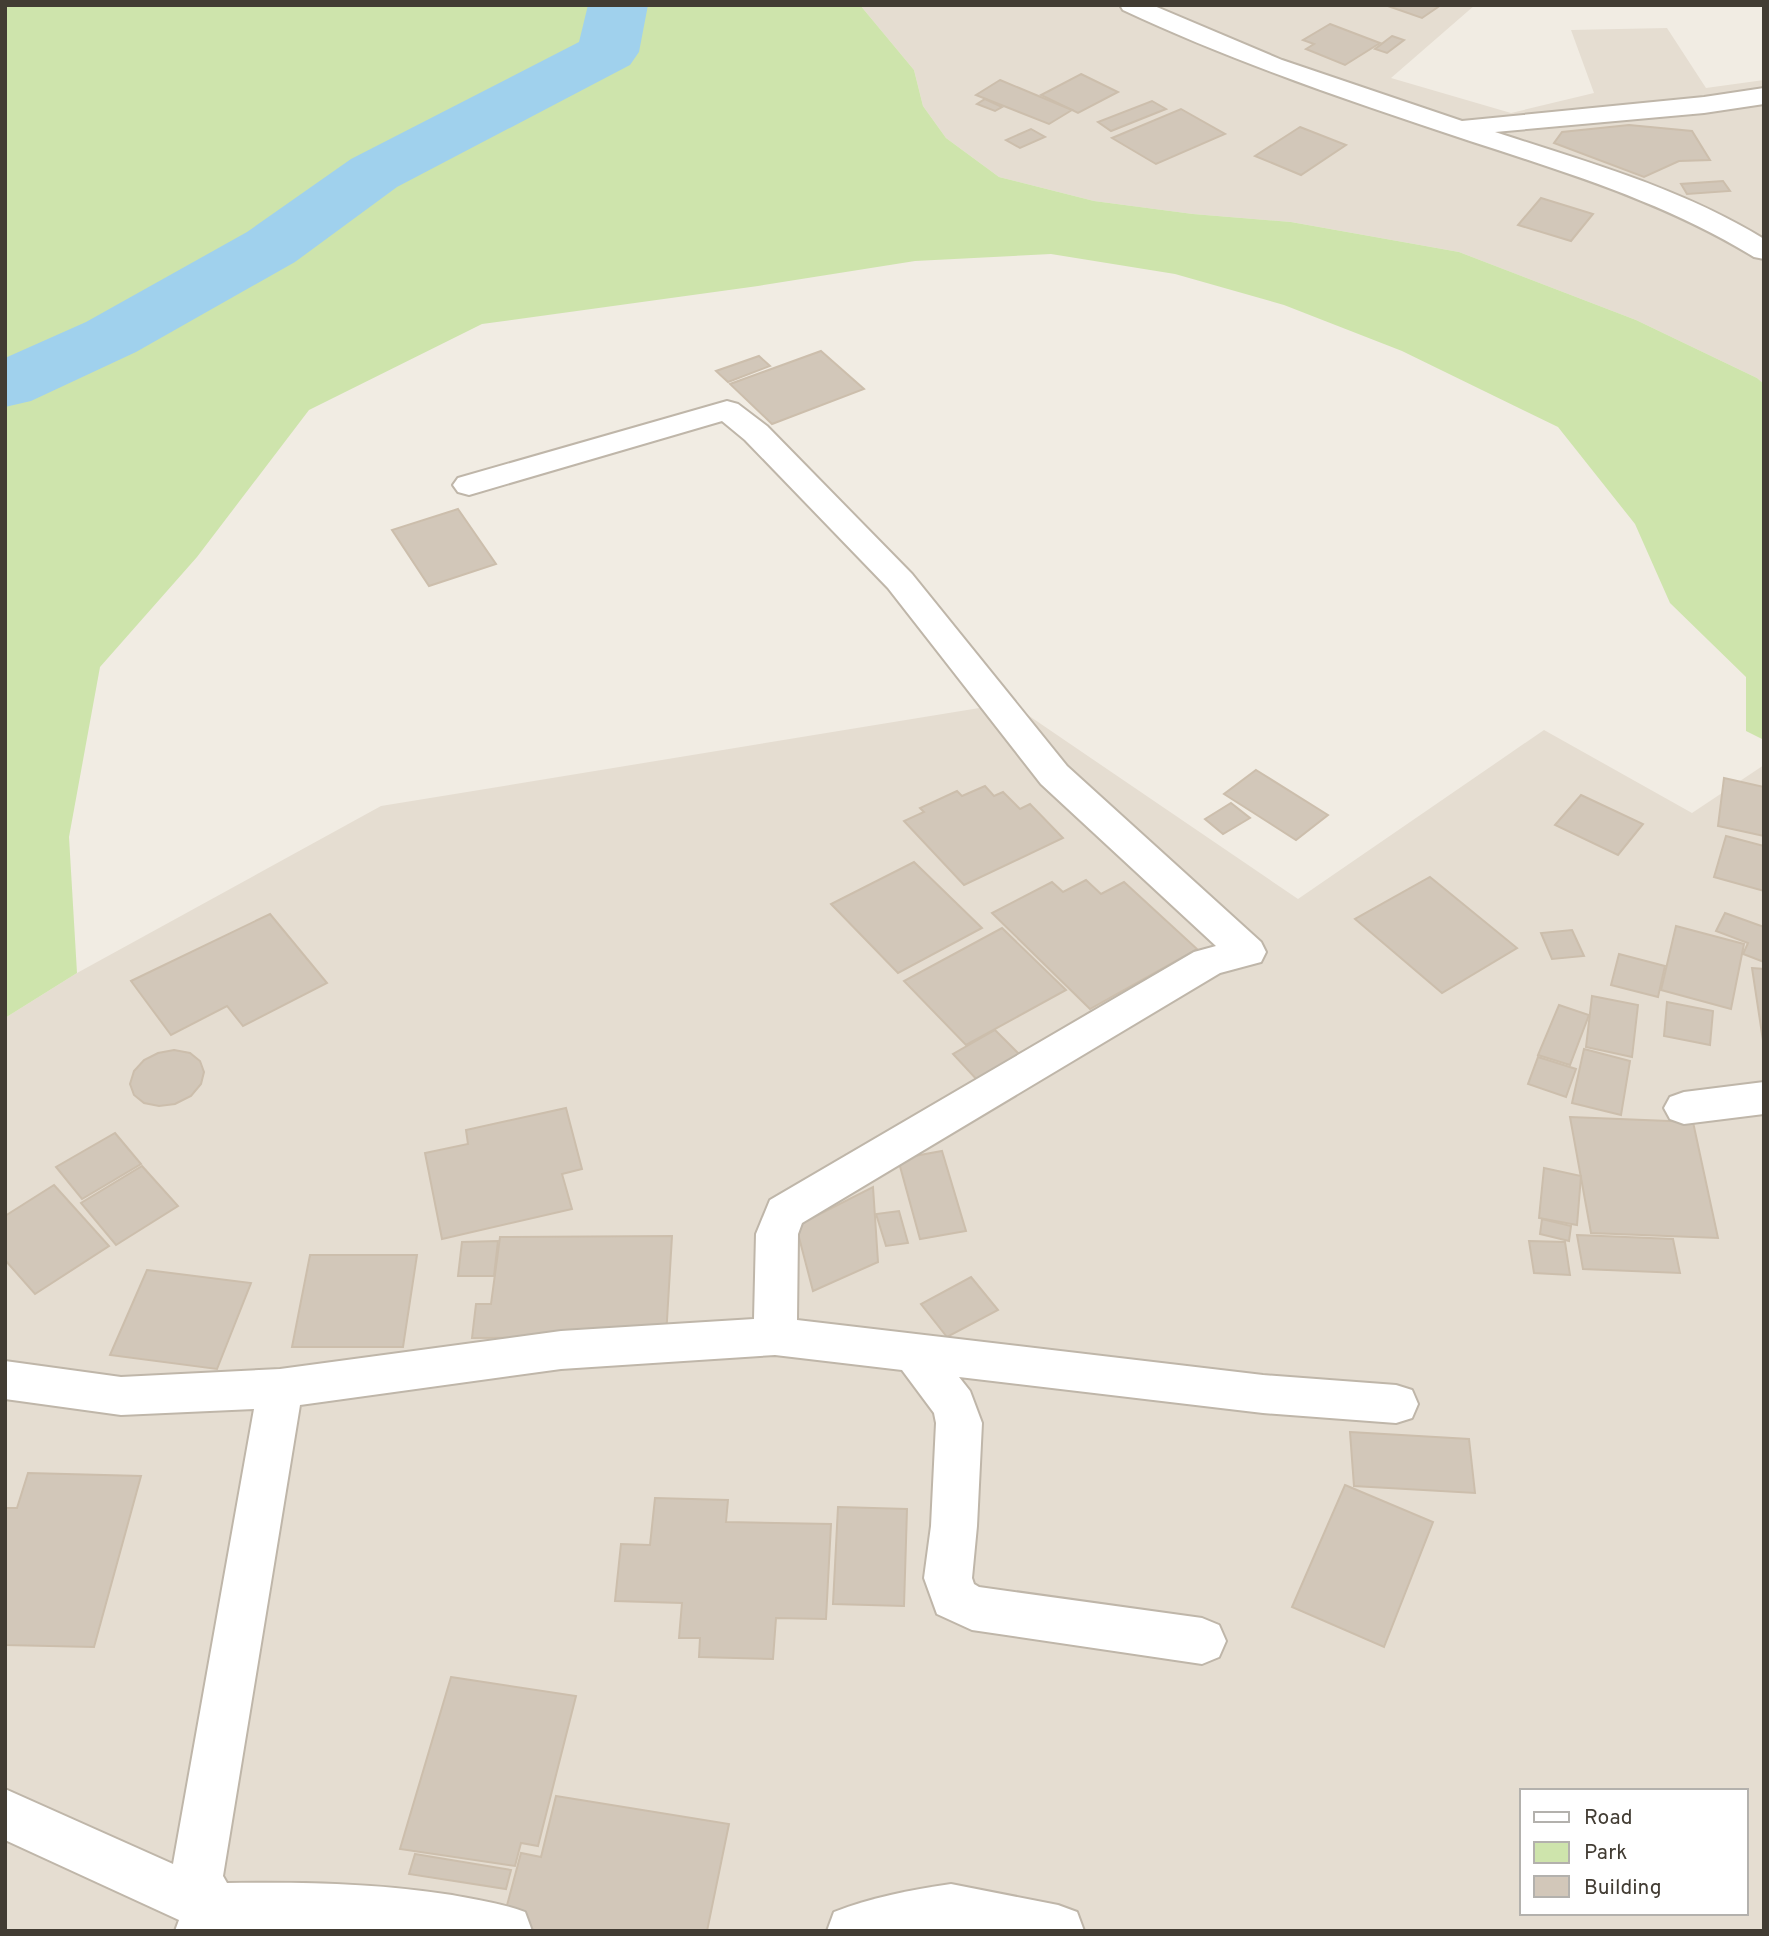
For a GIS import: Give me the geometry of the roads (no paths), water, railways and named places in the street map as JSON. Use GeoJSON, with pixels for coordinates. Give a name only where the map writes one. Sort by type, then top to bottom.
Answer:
{"type":"FeatureCollection","features":[{"type":"Feature","properties":{"kind":"street"},"geometry":{"type":"LineString","coordinates":[[1132,5],[1326,86],[1637,188],[1692,211],[1764,251]]}},
{"type":"Feature","properties":{"kind":"street"},"geometry":{"type":"LineString","coordinates":[[1456,127],[1704,105],[1764,96]]}},
{"type":"Feature","properties":{"kind":"street"},"geometry":{"type":"LineString","coordinates":[[468,485],[727,410],[755,433],[900,581],[1054,775],[1247,952],[1208,962],[785,1212],[777,1234],[775,1336]]}},
{"type":"Feature","properties":{"kind":"street"},"geometry":{"type":"LineString","coordinates":[[1684,1108],[1764,1098]]}},
{"type":"Feature","properties":{"kind":"street"},"geometry":{"type":"LineString","coordinates":[[5,1380],[121,1396],[216,1389],[280,1388],[312,1381],[561,1350],[775,1336],[1263,1394],[1396,1404]]}},
{"type":"Feature","properties":{"kind":"street"},"geometry":{"type":"LineString","coordinates":[[914,1352],[954,1405],[959,1423],[954,1526],[948,1578],[954,1598],[972,1608],[1202,1642]]}},
{"type":"Feature","properties":{"kind":"street"},"geometry":{"type":"LineString","coordinates":[[207,1920],[196,1882],[280,1388]]}},
{"type":"Feature","properties":{"kind":"street"},"geometry":{"type":"LineString","coordinates":[[5,1814],[207,1920],[321,1908],[407,1914],[506,1931]]}},
{"type":"Feature","properties":{"kind":"street"},"geometry":{"type":"LineString","coordinates":[[853,1931],[905,1917],[951,1910],[1058,1931]]}},
{"type":"Feature","properties":{"kind":"waterway"},"geometry":{"type":"LineString","coordinates":[[5,385],[111,337],[271,247],[374,173],[608,52],[618,5]]}}]}
